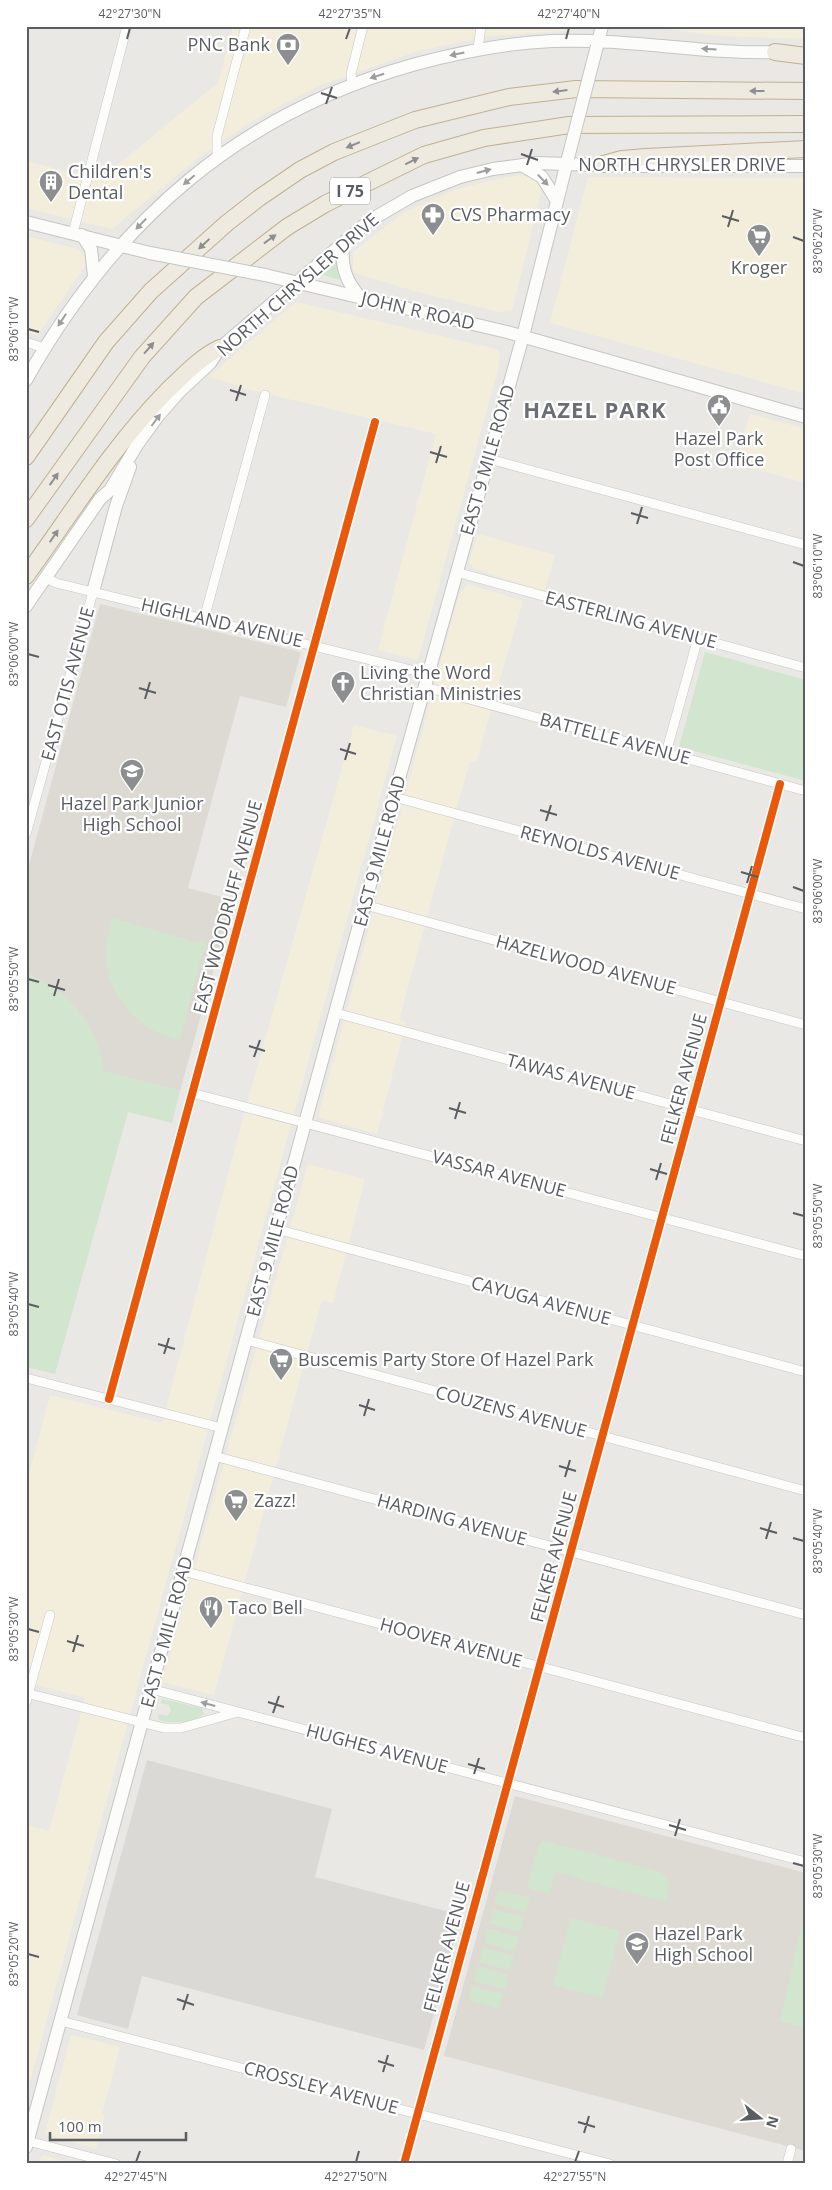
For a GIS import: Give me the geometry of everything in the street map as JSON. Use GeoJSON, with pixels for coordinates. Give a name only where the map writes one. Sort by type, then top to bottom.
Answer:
{"type":"FeatureCollection","features":[{"type":"Feature","properties":{"kind":"highway"},"geometry":{"type":"LineString","coordinates":[[775,52],[806,56]]}},
{"type":"Feature","properties":{"kind":"highway","name":"I 75"},"geometry":{"type":"LineString","coordinates":[[26,457],[106,342],[151,291],[226,223],[258,198],[300,170],[334,152],[415,120],[509,97],[576,89],[806,91]]}},
{"type":"Feature","properties":{"kind":"highway","name":"I 75"},"geometry":{"type":"LineString","coordinates":[[26,519],[142,357],[196,297],[286,227],[366,183],[424,155],[484,138],[569,125],[806,124]]}},
{"type":"Feature","properties":{"kind":"highway"},"geometry":{"type":"LineString","coordinates":[[603,164],[622,159],[646,157],[806,149]]}},
{"type":"Feature","properties":{"kind":"highway"},"geometry":{"type":"LineString","coordinates":[[26,576],[109,458],[143,417],[205,355],[220,348]]}},
{"type":"Feature","properties":{"kind":"main road","name":"EAST 9 MILE ROAD"},"geometry":{"type":"LineString","coordinates":[[27,2144],[394,797],[523,336],[602,26]]}},
{"type":"Feature","properties":{"kind":"main road"},"geometry":{"type":"LineString","coordinates":[[26,380],[65,315],[94,276],[162,203],[217,159],[290,113],[352,84],[478,49],[550,41],[775,52],[806,51]]}},
{"type":"Feature","properties":{"kind":"main road","name":"NORTH CHRYSLER DRIVE"},"geometry":{"type":"LineString","coordinates":[[26,606],[100,499],[110,490],[137,445],[158,416],[180,391],[210,362],[220,348],[343,242],[382,213],[426,190],[468,175],[500,167],[567,161],[626,166],[806,166]]}},
{"type":"Feature","properties":{"kind":"main road"},"geometry":{"type":"LineString","coordinates":[[522,165],[542,177],[557,201]]}},
{"type":"Feature","properties":{"kind":"main road","name":"JOHN R ROAD"},"geometry":{"type":"LineString","coordinates":[[26,222],[150,253],[265,275],[523,336],[806,417]]}},
{"type":"Feature","properties":{"kind":"main road"},"geometry":{"type":"LineString","coordinates":[[78,234],[91,249],[94,276]]}},
{"type":"Feature","properties":{"kind":"main road"},"geometry":{"type":"LineString","coordinates":[[343,242],[342,261],[346,279],[361,298]]}},
{"type":"Feature","properties":{"kind":"main road"},"geometry":{"type":"LineString","coordinates":[[93,592],[116,506],[141,439]]}},
{"type":"Feature","properties":{"kind":"street"},"geometry":{"type":"LineString","coordinates":[[78,234],[127,26]]}},
{"type":"Feature","properties":{"kind":"street"},"geometry":{"type":"LineString","coordinates":[[217,159],[217,136],[246,26]]}},
{"type":"Feature","properties":{"kind":"street"},"geometry":{"type":"LineString","coordinates":[[352,84],[351,74],[363,26]]}},
{"type":"Feature","properties":{"kind":"street"},"geometry":{"type":"LineString","coordinates":[[478,49],[481,26]]}},
{"type":"Feature","properties":{"kind":"street"},"geometry":{"type":"LineString","coordinates":[[26,342],[44,348]]}},
{"type":"Feature","properties":{"kind":"street"},"geometry":{"type":"LineString","coordinates":[[204,619],[266,395]]}},
{"type":"Feature","properties":{"kind":"street","name":"EAST WOODRUFF AVENUE"},"geometry":{"type":"LineString","coordinates":[[108,1399],[375,422]]}},
{"type":"Feature","properties":{"kind":"street"},"geometry":{"type":"LineString","coordinates":[[489,459],[806,545]]}},
{"type":"Feature","properties":{"kind":"street"},"geometry":{"type":"LineString","coordinates":[[110,490],[120,485],[126,478]]}},
{"type":"Feature","properties":{"kind":"street","name":"EAST OTIS AVENUE"},"geometry":{"type":"LineString","coordinates":[[26,834],[93,592],[92,582],[114,499],[108,494],[100,499]]}},
{"type":"Feature","properties":{"kind":"street","name":"EASTERLING AVENUE"},"geometry":{"type":"LineString","coordinates":[[456,572],[806,668]]}},
{"type":"Feature","properties":{"kind":"street","name":"HIGHLAND AVENUE"},"geometry":{"type":"LineString","coordinates":[[46,578],[56,583],[315,645],[427,680]]}},
{"type":"Feature","properties":{"kind":"street"},"geometry":{"type":"LineString","coordinates":[[666,753],[698,638]]}},
{"type":"Feature","properties":{"kind":"street","name":"BATTELLE AVENUE"},"geometry":{"type":"LineString","coordinates":[[427,680],[666,753],[806,791]]}},
{"type":"Feature","properties":{"kind":"street","name":"FELKER AVENUE"},"geometry":{"type":"LineString","coordinates":[[404,2164],[780,784]]}},
{"type":"Feature","properties":{"kind":"street","name":"REYNOLDS AVENUE"},"geometry":{"type":"LineString","coordinates":[[394,797],[806,909]]}},
{"type":"Feature","properties":{"kind":"street","name":"HAZELWOOD AVENUE"},"geometry":{"type":"LineString","coordinates":[[365,905],[806,1025]]}},
{"type":"Feature","properties":{"kind":"street","name":"TAWAS AVENUE"},"geometry":{"type":"LineString","coordinates":[[336,1013],[806,1141]]}},
{"type":"Feature","properties":{"kind":"street","name":"VASSAR AVENUE"},"geometry":{"type":"LineString","coordinates":[[192,1093],[806,1256]]}},
{"type":"Feature","properties":{"kind":"street","name":"CAYUGA AVENUE"},"geometry":{"type":"LineString","coordinates":[[276,1229],[806,1372]]}},
{"type":"Feature","properties":{"kind":"street","name":"COUZENS AVENUE"},"geometry":{"type":"LineString","coordinates":[[246,1340],[806,1491]]}},
{"type":"Feature","properties":{"kind":"street"},"geometry":{"type":"LineString","coordinates":[[26,1378],[222,1428]]}},
{"type":"Feature","properties":{"kind":"street","name":"HARDING AVENUE"},"geometry":{"type":"LineString","coordinates":[[214,1456],[806,1614]]}},
{"type":"Feature","properties":{"kind":"street","name":"HOOVER AVENUE"},"geometry":{"type":"LineString","coordinates":[[183,1571],[806,1738]]}},
{"type":"Feature","properties":{"kind":"street"},"geometry":{"type":"LineString","coordinates":[[50,1615],[27,1696],[164,1728],[181,1728],[238,1712]]}},
{"type":"Feature","properties":{"kind":"street","name":"HUGHES AVENUE"},"geometry":{"type":"LineString","coordinates":[[151,1689],[806,1862]]}},
{"type":"Feature","properties":{"kind":"street","name":"CROSSLEY AVENUE"},"geometry":{"type":"LineString","coordinates":[[61,2021],[610,2164]]}},
{"type":"Feature","properties":{"kind":"street"},"geometry":{"type":"LineString","coordinates":[[27,2144],[116,2164]]}},
{"type":"Feature","properties":{"kind":"street"},"geometry":{"type":"LineString","coordinates":[[787,2164],[791,2149]]}},
{"type":"Feature","properties":{"kind":"shaded area"},"geometry":{"type":"Polygon","coordinates":[[[233,26],[581,26],[576,30],[488,36],[415,52],[318,86],[254,120],[200,156],[112,229],[26,208],[26,161],[99,180],[218,83],[233,26]]]}},
{"type":"Feature","properties":{"kind":"shaded area"},"geometry":{"type":"Polygon","coordinates":[[[641,26],[806,26],[806,39],[721,36],[641,26]]]}},
{"type":"Feature","properties":{"kind":"shaded area"},"geometry":{"type":"Polygon","coordinates":[[[521,175],[529,177],[538,183],[542,189],[512,311],[500,312],[414,291],[355,273],[353,269],[353,252],[403,213],[457,189],[521,175]]]}},
{"type":"Feature","properties":{"kind":"shaded area"},"geometry":{"type":"Polygon","coordinates":[[[588,177],[806,178],[806,394],[550,323],[588,177]]]}},
{"type":"Feature","properties":{"kind":"shaded area"},"geometry":{"type":"Polygon","coordinates":[[[26,236],[78,249],[85,256],[86,264],[38,335],[26,332],[26,236]]]}},
{"type":"Feature","properties":{"kind":"shaded area"},"geometry":{"type":"Polygon","coordinates":[[[296,302],[496,349],[500,353],[498,369],[418,660],[378,650],[436,434],[238,387],[234,384],[208,377],[296,302]]]}},
{"type":"Feature","properties":{"kind":"shaded area"},"geometry":{"type":"Polygon","coordinates":[[[750,414],[806,429],[806,483],[736,464],[750,414]]]}},
{"type":"Feature","properties":{"kind":"shaded area"},"geometry":{"type":"Polygon","coordinates":[[[478,534],[555,555],[544,592],[473,568],[469,561],[478,534]]]}},
{"type":"Feature","properties":{"kind":"shaded area"},"geometry":{"type":"Polygon","coordinates":[[[468,584],[523,601],[476,762],[470,761],[452,825],[399,1020],[406,1022],[377,1134],[318,1117],[459,594],[468,584]]]}},
{"type":"Feature","properties":{"kind":"shaded area","name":"Hazel Park Junior High School"},"geometry":{"type":"Polygon","coordinates":[[[100,604],[301,652],[286,707],[240,696],[188,888],[233,900],[180,1091],[26,1052],[26,876],[100,604]]]}},
{"type":"Feature","properties":{"kind":"shaded area"},"geometry":{"type":"Polygon","coordinates":[[[354,725],[397,736],[26,2096],[26,1825],[49,1831],[85,1698],[26,1682],[26,1486],[50,1395],[162,1423],[243,1118],[354,725]]]}},
{"type":"Feature","properties":{"kind":"shaded area"},"geometry":{"type":"Polygon","coordinates":[[[308,1164],[365,1179],[333,1303],[322,1300],[214,1695],[162,1682],[308,1164]]]}},
{"type":"Feature","properties":{"kind":"shaded area"},"geometry":{"type":"Polygon","coordinates":[[[147,1760],[332,1809],[315,1877],[461,1915],[424,2050],[142,1976],[128,2029],[77,2015],[147,1760]]]}},
{"type":"Feature","properties":{"kind":"shaded area","name":"Hazel Park High School"},"geometry":{"type":"Polygon","coordinates":[[[515,1796],[806,1873],[806,2151],[444,2056],[515,1796]]]}},
{"type":"Feature","properties":{"kind":"shaded area"},"geometry":{"type":"Polygon","coordinates":[[[71,2035],[120,2047],[102,2114],[105,2115],[96,2149],[45,2134],[71,2035]]]}},
{"type":"Feature","properties":{"kind":"shaded area"},"geometry":{"type":"Polygon","coordinates":[[[42,2155],[75,2164],[39,2164],[42,2155]]]}},
{"type":"Feature","properties":{"kind":"green space"},"geometry":{"type":"Polygon","coordinates":[[[336,260],[340,280],[320,274],[320,273],[336,260]]]}},
{"type":"Feature","properties":{"kind":"green space"},"geometry":{"type":"Polygon","coordinates":[[[705,652],[806,680],[806,781],[679,747],[705,652]]]}},
{"type":"Feature","properties":{"kind":"green space"},"geometry":{"type":"Polygon","coordinates":[[[112,918],[196,942],[204,940],[207,948],[202,954],[180,1040],[154,1031],[135,1017],[119,998],[113,987],[106,964],[107,939],[112,918]]]}},
{"type":"Feature","properties":{"kind":"green space"},"geometry":{"type":"Polygon","coordinates":[[[26,972],[55,988],[79,1011],[96,1039],[103,1071],[180,1091],[172,1123],[128,1112],[55,1374],[26,1367],[26,972]]]}},
{"type":"Feature","properties":{"kind":"green space"},"geometry":{"type":"Polygon","coordinates":[[[162,1699],[202,1708],[204,1714],[182,1722],[159,1720],[158,1714],[167,1716],[171,1711],[169,1705],[161,1703],[162,1699]]]}},
{"type":"Feature","properties":{"kind":"green space"},"geometry":{"type":"Polygon","coordinates":[[[544,1841],[658,1871],[665,1876],[669,1883],[666,1902],[555,1872],[549,1894],[531,1889],[527,1885],[538,1846],[544,1841]]]}},
{"type":"Feature","properties":{"kind":"green space"},"geometry":{"type":"Polygon","coordinates":[[[498,1890],[530,1898],[526,1912],[494,1904],[498,1890]]]}},
{"type":"Feature","properties":{"kind":"green space"},"geometry":{"type":"Polygon","coordinates":[[[806,1904],[806,2028],[780,2021],[806,1904]]]}},
{"type":"Feature","properties":{"kind":"green space"},"geometry":{"type":"Polygon","coordinates":[[[493,1909],[524,1917],[520,1932],[489,1923],[493,1909]]]}},
{"type":"Feature","properties":{"kind":"green space"},"geometry":{"type":"Polygon","coordinates":[[[571,1918],[620,1931],[602,1998],[553,1985],[571,1918]]]}},
{"type":"Feature","properties":{"kind":"green space"},"geometry":{"type":"Polygon","coordinates":[[[488,1928],[519,1937],[515,1951],[484,1943],[488,1928]]]}},
{"type":"Feature","properties":{"kind":"green space"},"geometry":{"type":"Polygon","coordinates":[[[483,1947],[514,1956],[510,1970],[479,1962],[483,1947]]]}},
{"type":"Feature","properties":{"kind":"green space"},"geometry":{"type":"Polygon","coordinates":[[[477,1966],[509,1975],[505,1989],[473,1981],[477,1966]]]}},
{"type":"Feature","properties":{"kind":"green space"},"geometry":{"type":"Polygon","coordinates":[[[472,1986],[503,1994],[499,2009],[468,2000],[472,1986]]]}},
{"type":"Feature","properties":{"kind":"cycle path"},"geometry":{"type":"LineString","coordinates":[[109,1399],[375,422]]}},
{"type":"Feature","properties":{"kind":"cycle path"},"geometry":{"type":"LineString","coordinates":[[404,2164],[780,784]]}},
{"type":"Feature","properties":{"kind":"place","name":"PNC Bank"},"geometry":{"type":"Point","coordinates":[288,66]}},
{"type":"Feature","properties":{"kind":"place","name":"Children's Dental"},"geometry":{"type":"Point","coordinates":[51,203]}},
{"type":"Feature","properties":{"kind":"place","name":"CVS Pharmacy"},"geometry":{"type":"Point","coordinates":[433,236]}},
{"type":"Feature","properties":{"kind":"place","name":"Kroger"},"geometry":{"type":"Point","coordinates":[759,257]}},
{"type":"Feature","properties":{"kind":"place","name":"Hazel Park Post Office"},"geometry":{"type":"Point","coordinates":[719,427]}},
{"type":"Feature","properties":{"kind":"place","name":"Living the Word Christian Ministries"},"geometry":{"type":"Point","coordinates":[343,704]}},
{"type":"Feature","properties":{"kind":"place","name":"Hazel Park Junior High School"},"geometry":{"type":"Point","coordinates":[132,792]}},
{"type":"Feature","properties":{"kind":"place","name":"Buscemis Party Store Of Hazel Park"},"geometry":{"type":"Point","coordinates":[281,1381]}},
{"type":"Feature","properties":{"kind":"place","name":"Zazz!"},"geometry":{"type":"Point","coordinates":[236,1522]}},
{"type":"Feature","properties":{"kind":"place","name":"Taco Bell"},"geometry":{"type":"Point","coordinates":[211,1629]}},
{"type":"Feature","properties":{"kind":"place","name":"Hazel Park High School"},"geometry":{"type":"Point","coordinates":[637,1965]}},
{"type":"Feature","properties":{"kind":"district","name":"HAZEL PARK"},"geometry":{"type":"Point","coordinates":[595,410]}}]}
